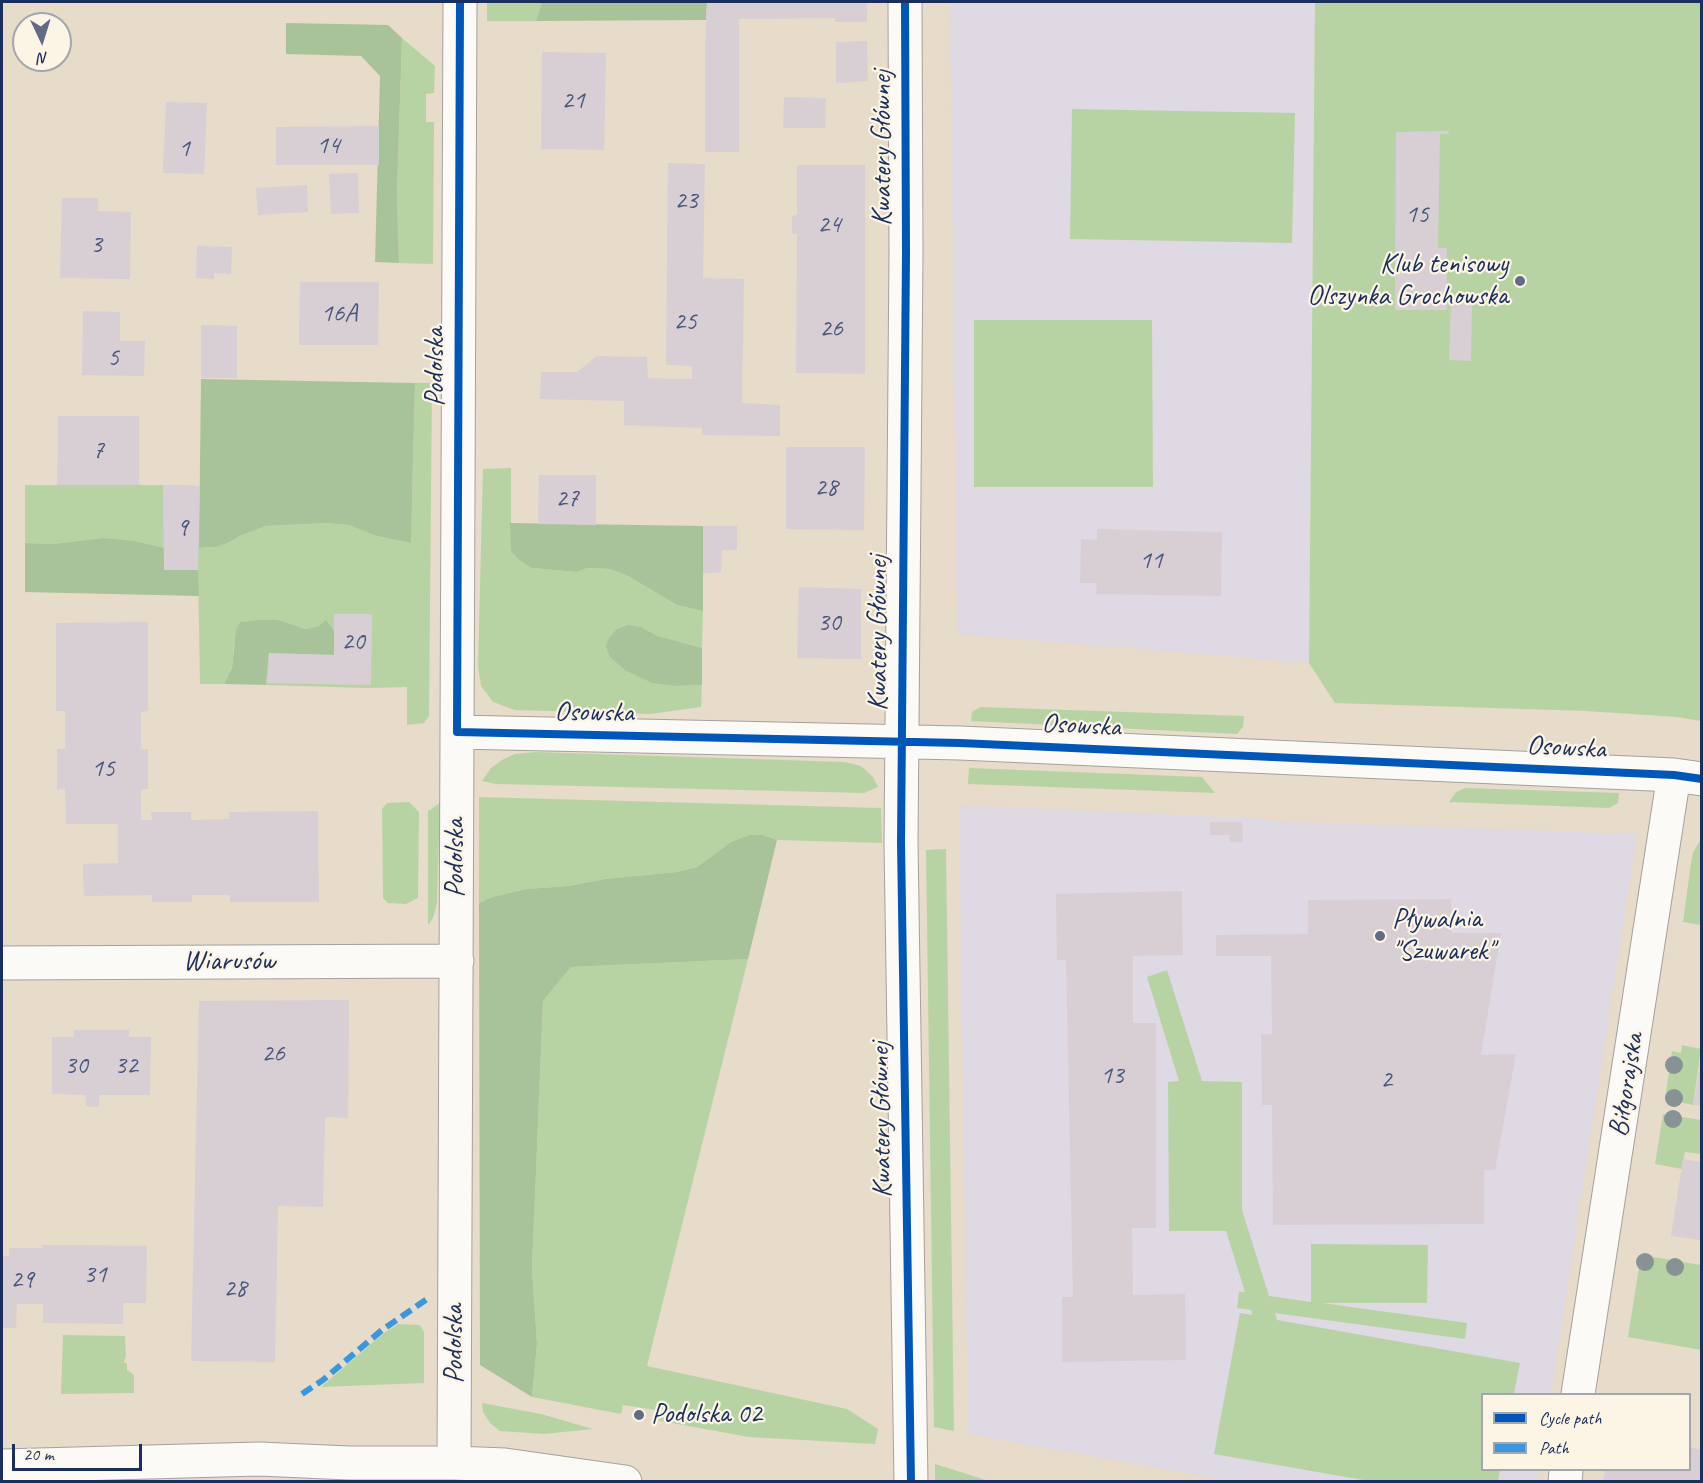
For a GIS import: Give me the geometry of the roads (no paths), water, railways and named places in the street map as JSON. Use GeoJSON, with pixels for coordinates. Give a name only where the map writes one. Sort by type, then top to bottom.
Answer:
{"type":"FeatureCollection","features":[{"type":"Feature","properties":{"kind":"street","name":"Podolska"},"geometry":{"type":"LineString","coordinates":[[454,1463],[460,2]]}},
{"type":"Feature","properties":{"kind":"street","name":"Kwatery Głównej"},"geometry":{"type":"LineString","coordinates":[[905,2],[906,253],[901,843],[911,1482]]}},
{"type":"Feature","properties":{"kind":"street","name":"Osowska"},"geometry":{"type":"LineString","coordinates":[[457,732],[960,743],[1688,777]]}},
{"type":"Feature","properties":{"kind":"street","name":"Biłgorajska"},"geometry":{"type":"LineString","coordinates":[[1578,1393],[1688,777]]}},
{"type":"Feature","properties":{"kind":"street","name":"Wiarusów"},"geometry":{"type":"LineString","coordinates":[[2,963],[457,961]]}},
{"type":"Feature","properties":{"kind":"street"},"geometry":{"type":"LineString","coordinates":[[2,1466],[259,1459],[349,1463],[454,1463],[505,1465],[625,1482]]}},
{"type":"Feature","properties":{"kind":"place","name":"Klub tenisowy Olszynka Grochowska"},"geometry":{"type":"Point","coordinates":[1520,281]}},
{"type":"Feature","properties":{"kind":"place","name":"Pływalnia \"Szuwarek\""},"geometry":{"type":"Point","coordinates":[1380,936]}},
{"type":"Feature","properties":{"kind":"place","name":"Podolska 02"},"geometry":{"type":"Point","coordinates":[639,1415]}}]}
